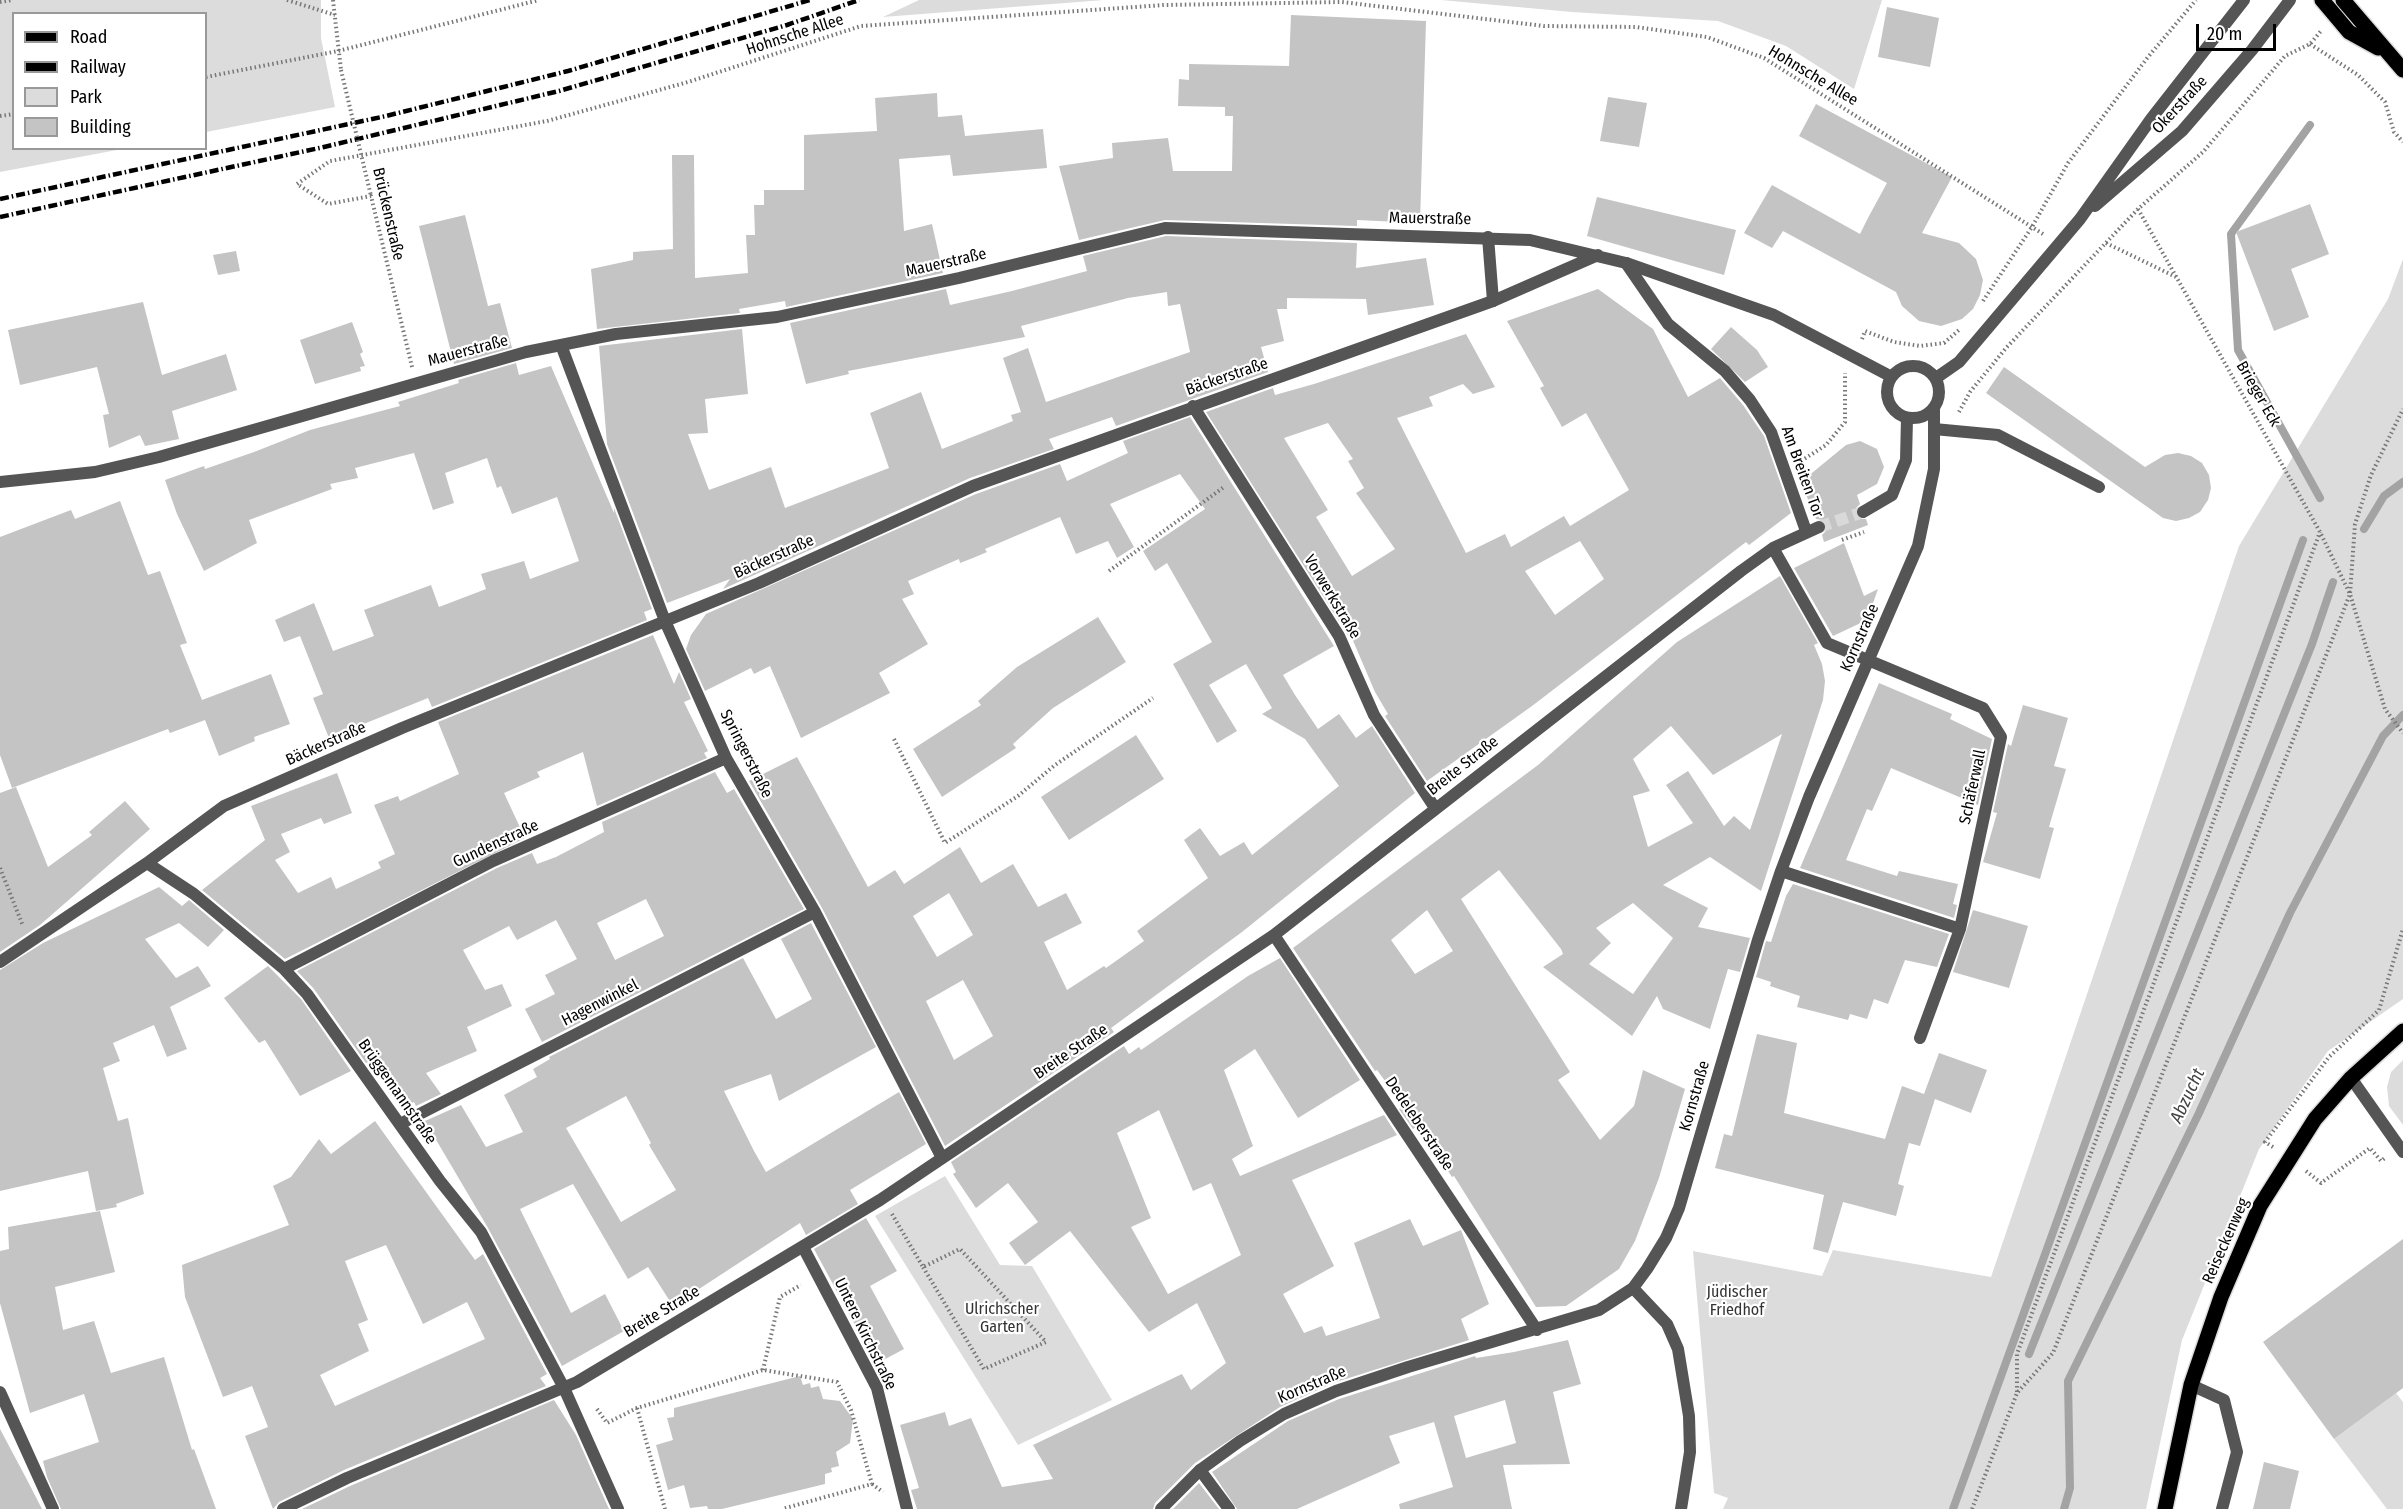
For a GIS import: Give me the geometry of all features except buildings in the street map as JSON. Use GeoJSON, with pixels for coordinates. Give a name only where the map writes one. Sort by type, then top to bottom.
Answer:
{"type":"FeatureCollection","features":[{"type":"Feature","properties":{"kind":"main road"},"geometry":{"type":"LineString","coordinates":[[2322,0],[2349,32],[2385,51]]}},
{"type":"Feature","properties":{"kind":"main road"},"geometry":{"type":"LineString","coordinates":[[2343,0],[2403,70]]}},
{"type":"Feature","properties":{"kind":"main road","name":"Reiseckenweg"},"geometry":{"type":"LineString","coordinates":[[2165,1509],[2191,1386],[2221,1297],[2244,1239],[2289,1157],[2315,1119],[2351,1078],[2403,1030]]}},
{"type":"Feature","properties":{"kind":"street","name":"Okerstraße"},"geometry":{"type":"LineString","coordinates":[[1936,378],[1959,362],[2080,219],[2157,110],[2244,0]]}},
{"type":"Feature","properties":{"kind":"street","name":"Okerstraße"},"geometry":{"type":"LineString","coordinates":[[2080,219],[2182,131],[2252,50],[2290,0]]}},
{"type":"Feature","properties":{"kind":"street","name":"Mauerstraße"},"geometry":{"type":"LineString","coordinates":[[0,482],[95,472],[159,457],[526,352],[616,334],[777,317],[959,278],[1165,228],[1530,240],[1626,263],[1774,315],[1855,355],[1890,376]]}},
{"type":"Feature","properties":{"kind":"street"},"geometry":{"type":"LineString","coordinates":[[1488,237],[1493,301]]}},
{"type":"Feature","properties":{"kind":"street","name":"Bäckerstraße"},"geometry":{"type":"LineString","coordinates":[[0,962],[147,863],[224,806],[402,728],[759,583],[973,486],[1493,301],[1598,255]]}},
{"type":"Feature","properties":{"kind":"street","name":"Am Breiten Tor"},"geometry":{"type":"LineString","coordinates":[[1626,263],[1668,324],[1725,371],[1750,400],[1771,432],[1806,531]]}},
{"type":"Feature","properties":{"kind":"street","name":"Springerstraße"},"geometry":{"type":"LineString","coordinates":[[561,345],[665,621],[726,758],[815,912],[942,1158]]}},
{"type":"Feature","properties":{"kind":"street"},"geometry":{"type":"LineString","coordinates":[[1916,365],[1929,370],[1936,378],[1939,400],[1934,408],[1922,417],[1907,418],[1894,412],[1887,402],[1886,390],[1890,376],[1900,369],[1916,365]]}},
{"type":"Feature","properties":{"kind":"street","name":"Vorwerkstraße"},"geometry":{"type":"LineString","coordinates":[[1193,406],[1339,636],[1374,715],[1435,808]]}},
{"type":"Feature","properties":{"kind":"street","name":"Kornstraße"},"geometry":{"type":"LineString","coordinates":[[1161,1509],[1200,1470],[1240,1441],[1284,1414],[1336,1391],[1408,1367],[1599,1310],[1633,1288],[1666,1238],[1679,1208],[1758,940],[1781,871],[1809,796],[1918,546],[1934,469],[1934,408]]}},
{"type":"Feature","properties":{"kind":"street"},"geometry":{"type":"LineString","coordinates":[[1863,512],[1892,495],[1906,460],[1907,418]]}},
{"type":"Feature","properties":{"kind":"street"},"geometry":{"type":"LineString","coordinates":[[1934,429],[1998,435],[2099,487]]}},
{"type":"Feature","properties":{"kind":"street","name":"Breite Straße"},"geometry":{"type":"LineString","coordinates":[[284,1509],[347,1478],[577,1382],[879,1200],[1274,935],[1773,548],[1819,527]]}},
{"type":"Feature","properties":{"kind":"street","name":"Schäferwall"},"geometry":{"type":"LineString","coordinates":[[1773,548],[1827,643],[1983,708],[2001,737],[1960,929],[1920,1038]]}},
{"type":"Feature","properties":{"kind":"street","name":"Gundenstraße"},"geometry":{"type":"LineString","coordinates":[[284,969],[493,861],[726,758]]}},
{"type":"Feature","properties":{"kind":"street","name":"Brüggemannstraße"},"geometry":{"type":"LineString","coordinates":[[147,863],[194,894],[284,969],[307,994],[440,1181],[481,1232],[564,1388],[618,1509]]}},
{"type":"Feature","properties":{"kind":"street"},"geometry":{"type":"LineString","coordinates":[[1781,871],[1960,929]]}},
{"type":"Feature","properties":{"kind":"street","name":"Hagenwinkel"},"geometry":{"type":"LineString","coordinates":[[400,1124],[815,912]]}},
{"type":"Feature","properties":{"kind":"street","name":"Dedeleberstraße"},"geometry":{"type":"LineString","coordinates":[[1274,935],[1537,1330]]}},
{"type":"Feature","properties":{"kind":"street"},"geometry":{"type":"LineString","coordinates":[[2351,1078],[2401,1149]]}},
{"type":"Feature","properties":{"kind":"street","name":"Untere Kirchstraße"},"geometry":{"type":"LineString","coordinates":[[803,1247],[877,1388],[907,1509]]}},
{"type":"Feature","properties":{"kind":"street"},"geometry":{"type":"LineString","coordinates":[[1633,1288],[1667,1324],[1678,1349],[1689,1416],[1690,1452],[1681,1509]]}},
{"type":"Feature","properties":{"kind":"street"},"geometry":{"type":"LineString","coordinates":[[2191,1386],[2224,1400],[2227,1410],[2237,1452],[2222,1509]]}},
{"type":"Feature","properties":{"kind":"street"},"geometry":{"type":"LineString","coordinates":[[0,1392],[53,1509]]}},
{"type":"Feature","properties":{"kind":"street"},"geometry":{"type":"LineString","coordinates":[[1200,1470],[1229,1509]]}},
{"type":"Feature","properties":{"kind":"path"},"geometry":{"type":"LineString","coordinates":[[0,2],[12,0]]}},
{"type":"Feature","properties":{"kind":"path"},"geometry":{"type":"LineString","coordinates":[[287,0],[335,15]]}},
{"type":"Feature","properties":{"kind":"path","name":"Brückenstraße"},"geometry":{"type":"LineString","coordinates":[[333,0],[341,70],[416,382]]}},
{"type":"Feature","properties":{"kind":"path"},"geometry":{"type":"LineString","coordinates":[[207,77],[338,51],[539,0]]}},
{"type":"Feature","properties":{"kind":"path"},"geometry":{"type":"LineString","coordinates":[[1978,308],[2032,228],[2068,163],[2148,57],[2196,0]]}},
{"type":"Feature","properties":{"kind":"path","name":"Hohnsche Allee"},"geometry":{"type":"LineString","coordinates":[[371,196],[328,204],[297,184],[330,161],[547,121],[688,82],[861,26],[1164,5],[1341,2],[1544,26],[1635,27],[1707,37],[1764,58],[2059,244]]}},
{"type":"Feature","properties":{"kind":"path"},"geometry":{"type":"LineString","coordinates":[[1952,429],[1965,399],[2006,348],[2138,209],[2203,152],[2285,56],[2310,44],[2358,75],[2385,102],[2394,132],[2403,142]]}},
{"type":"Feature","properties":{"kind":"path","name":"Brieger Eck"},"geometry":{"type":"LineString","coordinates":[[2138,209],[2320,532],[2350,594]]}},
{"type":"Feature","properties":{"kind":"path"},"geometry":{"type":"LineString","coordinates":[[2106,243],[2176,278]]}},
{"type":"Feature","properties":{"kind":"path"},"geometry":{"type":"LineString","coordinates":[[1784,469],[1826,445],[1845,422],[1844,374],[1865,331],[1894,342],[1920,346],[1944,343],[1966,323]]}},
{"type":"Feature","properties":{"kind":"path"},"geometry":{"type":"LineString","coordinates":[[1972,1509],[2017,1393],[2053,1353],[2350,594],[2355,524],[2371,475],[2403,409]]}},
{"type":"Feature","properties":{"kind":"path"},"geometry":{"type":"LineString","coordinates":[[1109,572],[1239,477]]}},
{"type":"Feature","properties":{"kind":"path"},"geometry":{"type":"LineString","coordinates":[[2017,1393],[2017,1354],[2320,532]]}},
{"type":"Feature","properties":{"kind":"path"},"geometry":{"type":"LineString","coordinates":[[2350,594],[2385,709],[2403,733]]}},
{"type":"Feature","properties":{"kind":"path"},"geometry":{"type":"LineString","coordinates":[[894,739],[945,843],[1018,796],[1055,765],[1153,698]]}},
{"type":"Feature","properties":{"kind":"path"},"geometry":{"type":"LineString","coordinates":[[0,868],[29,943]]}},
{"type":"Feature","properties":{"kind":"path"},"geometry":{"type":"LineString","coordinates":[[2401,1149],[2381,1161],[2370,1148],[2321,1183],[2289,1157],[2265,1142],[2329,1058],[2379,1010],[2403,929]]}},
{"type":"Feature","properties":{"kind":"path"},"geometry":{"type":"LineString","coordinates":[[879,1200],[889,1208],[923,1268],[984,1369],[1046,1342],[960,1249],[923,1268]]}},
{"type":"Feature","properties":{"kind":"path"},"geometry":{"type":"LineString","coordinates":[[763,1370],[780,1297],[818,1276]]}},
{"type":"Feature","properties":{"kind":"path"},"geometry":{"type":"LineString","coordinates":[[607,1423],[637,1408],[763,1370],[837,1382],[851,1410],[872,1484],[782,1509]]}},
{"type":"Feature","properties":{"kind":"path"},"geometry":{"type":"LineString","coordinates":[[637,1408],[665,1509]]}},
{"type":"Feature","properties":{"kind":"green space"},"geometry":{"type":"Polygon","coordinates":[[[0,0],[321,0],[321,38],[335,107],[207,132],[207,12],[12,12],[12,150],[117,150],[0,172],[0,0]]]}},
{"type":"Feature","properties":{"kind":"green space"},"geometry":{"type":"Polygon","coordinates":[[[919,0],[1104,0],[883,17],[919,0]]]}},
{"type":"Feature","properties":{"kind":"green space"},"geometry":{"type":"Polygon","coordinates":[[[1441,0],[1882,0],[1854,89],[1786,46],[1718,21],[1572,12],[1441,0]]]}},
{"type":"Feature","properties":{"kind":"green space","name":"Jüdischer Friedhof"},"geometry":{"type":"Polygon","coordinates":[[[2403,259],[2403,999],[2328,1051],[2259,1149],[2182,1340],[2146,1509],[1723,1509],[1728,1498],[1714,1493],[1693,1251],[1822,1276],[1833,1250],[1991,1277],[2239,546],[2388,299],[2403,259]]]}},
{"type":"Feature","properties":{"kind":"green space"},"geometry":{"type":"Polygon","coordinates":[[[2403,1060],[2403,1125],[2389,1106],[2387,1087],[2391,1072],[2403,1060]]]}},
{"type":"Feature","properties":{"kind":"green space","name":"Ulrichscher Garten"},"geometry":{"type":"Polygon","coordinates":[[[945,1176],[1000,1265],[1032,1266],[1112,1400],[1018,1445],[875,1216],[945,1176]]]}},
{"type":"Feature","properties":{"kind":"green space"},"geometry":{"type":"Polygon","coordinates":[[[2396,1393],[2403,1402],[2403,1509],[2387,1509],[2334,1439],[2396,1393]]]}},
{"type":"Feature","properties":{"kind":"waterway"},"geometry":{"type":"LineString","coordinates":[[2310,125],[2231,234],[2238,350],[2320,498]]}},
{"type":"Feature","properties":{"kind":"waterway"},"geometry":{"type":"LineString","coordinates":[[2364,529],[2384,496],[2403,482]]}},
{"type":"Feature","properties":{"kind":"waterway"},"geometry":{"type":"LineString","coordinates":[[1953,1509],[2303,540]]}},
{"type":"Feature","properties":{"kind":"waterway"},"geometry":{"type":"LineString","coordinates":[[2029,1354],[2312,644],[2333,582]]}},
{"type":"Feature","properties":{"kind":"waterway","name":"Abzucht"},"geometry":{"type":"LineString","coordinates":[[2064,1509],[2070,1488],[2068,1381],[2199,1113],[2290,913],[2383,736],[2403,715]]}},
{"type":"Feature","properties":{"kind":"tunnel"},"geometry":{"type":"LineString","coordinates":[[1819,527],[1863,512]]}},
{"type":"Feature","properties":{"kind":"railway"},"geometry":{"type":"LineString","coordinates":[[0,199],[386,116],[568,71],[810,0]]}},
{"type":"Feature","properties":{"kind":"railway"},"geometry":{"type":"LineString","coordinates":[[0,217],[324,147],[559,91],[787,25],[859,0]]}}]}
